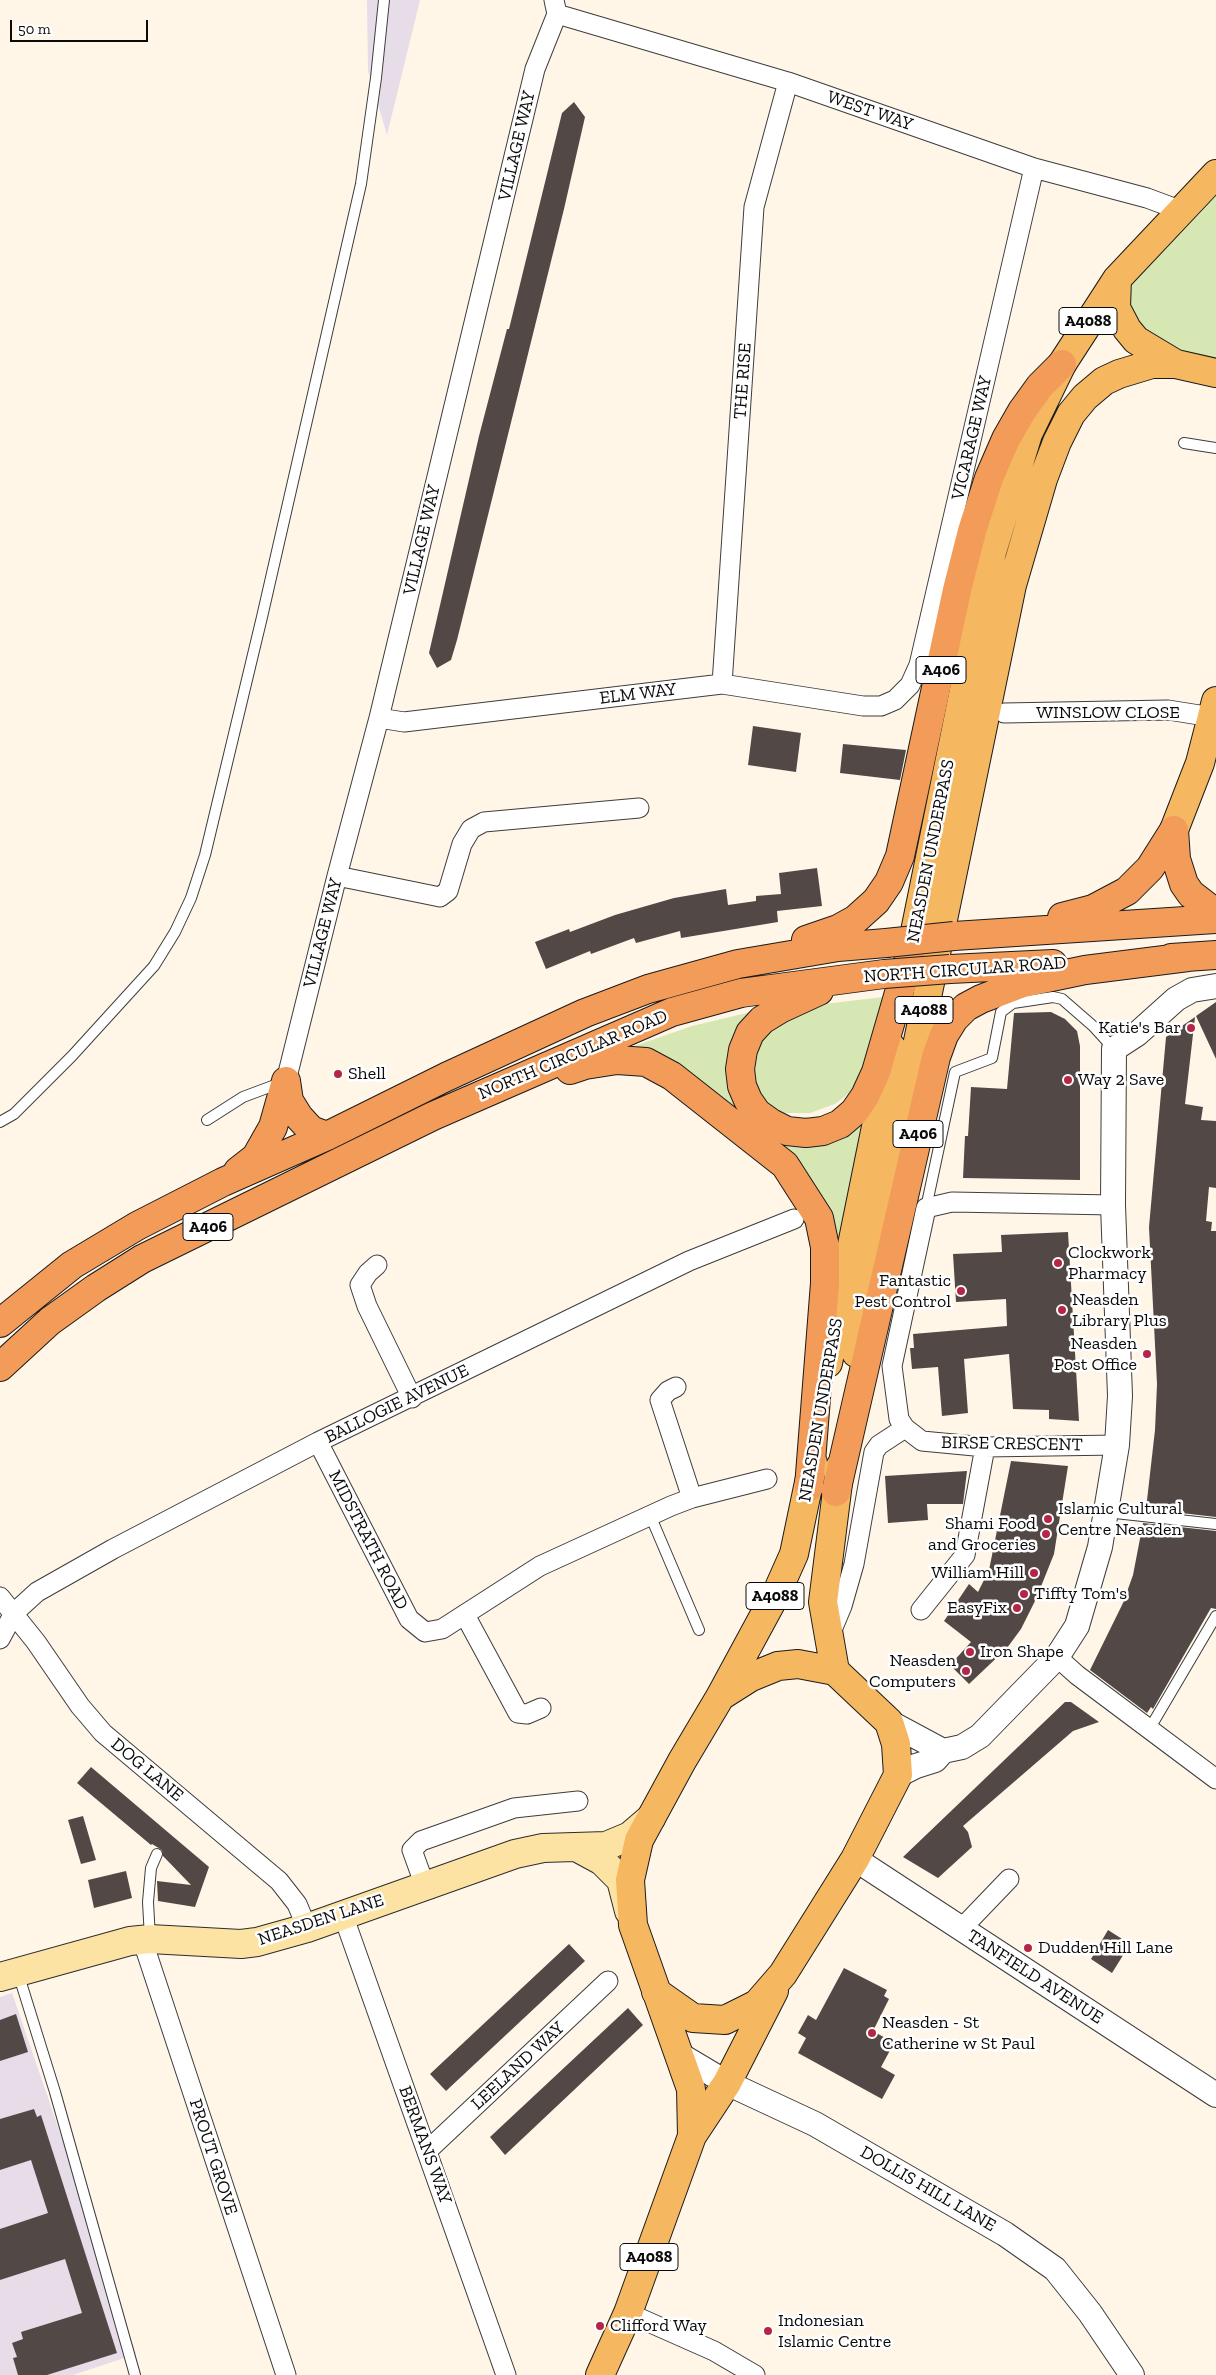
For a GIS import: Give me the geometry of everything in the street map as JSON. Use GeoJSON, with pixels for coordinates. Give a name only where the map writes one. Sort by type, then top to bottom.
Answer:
{"type":"FeatureCollection","features":[{"type":"Feature","properties":{"kind":"highway","name":"A406"},"geometry":{"type":"LineString","coordinates":[[695,974],[838,929],[856,919],[876,902],[889,882],[900,856],[908,826],[958,590],[972,531],[989,478],[1006,439],[1022,411],[1040,386],[1062,364]]}},
{"type":"Feature","properties":{"kind":"highway"},"geometry":{"type":"LineString","coordinates":[[1174,830],[1176,859],[1184,884],[1191,894],[1216,913]]}},
{"type":"Feature","properties":{"kind":"highway"},"geometry":{"type":"LineString","coordinates":[[992,932],[1073,915],[1112,901],[1133,886],[1150,868],[1174,830]]}},
{"type":"Feature","properties":{"kind":"highway","name":"NORTH CIRCULAR ROAD"},"geometry":{"type":"LineString","coordinates":[[0,1323],[52,1280],[103,1245],[223,1182],[327,1136],[446,1077],[585,1013],[695,974],[786,954],[886,943],[992,932],[1216,919]]}},
{"type":"Feature","properties":{"kind":"highway","name":"A406"},"geometry":{"type":"LineString","coordinates":[[872,976],[818,992],[780,1009],[762,1020],[750,1034],[742,1050],[740,1069],[742,1086],[757,1113],[787,1131],[814,1132],[840,1124],[854,1112],[865,1096],[876,1072],[910,955]]}},
{"type":"Feature","properties":{"kind":"highway","name":"NORTH CIRCULAR ROAD"},"geometry":{"type":"LineString","coordinates":[[0,1367],[50,1321],[96,1288],[142,1259],[433,1116],[672,1012],[741,993],[872,976],[950,969],[1216,955]]}},
{"type":"Feature","properties":{"kind":"highway","name":"A406"},"geometry":{"type":"LineString","coordinates":[[836,1492],[936,1057],[944,1035],[954,1019],[966,1007],[981,998],[1023,984],[1085,970],[1188,957]]}},
{"type":"Feature","properties":{"kind":"highway","name":"A406"},"geometry":{"type":"LineString","coordinates":[[433,1116],[585,1065],[617,1060],[646,1062],[672,1076],[785,1165],[819,1218],[825,1247],[825,1283],[809,1486]]}},
{"type":"Feature","properties":{"kind":"highway"},"geometry":{"type":"LineString","coordinates":[[286,1081],[289,1101],[299,1117],[311,1130],[327,1136]]}},
{"type":"Feature","properties":{"kind":"highway"},"geometry":{"type":"LineString","coordinates":[[223,1182],[256,1157],[273,1127],[286,1081]]}},
{"type":"Feature","properties":{"kind":"main road","name":"NEASDEN UNDERPASS"},"geometry":{"type":"LineString","coordinates":[[720,1697],[778,1590],[794,1554],[809,1486],[847,1263],[992,552],[1028,434],[1062,364],[1117,279],[1216,174]]}},
{"type":"Feature","properties":{"kind":"main road"},"geometry":{"type":"LineString","coordinates":[[1117,279],[1116,308],[1127,330],[1147,348],[1176,364],[1216,373]]}},
{"type":"Feature","properties":{"kind":"main road","name":"NEASDEN UNDERPASS"},"geometry":{"type":"LineString","coordinates":[[835,1671],[823,1602],[824,1585],[853,1370],[871,1269],[1012,586],[1031,517],[1057,442],[1071,414],[1085,397],[1104,381],[1119,374],[1152,364],[1176,364]]}},
{"type":"Feature","properties":{"kind":"main road"},"geometry":{"type":"LineString","coordinates":[[1174,830],[1200,764],[1214,709]]}},
{"type":"Feature","properties":{"kind":"main road","name":"A4088"},"geometry":{"type":"LineString","coordinates":[[692,2136],[690,2089],[680,2055],[633,1925],[630,1880],[639,1840],[720,1697],[751,1677],[778,1666],[798,1664],[835,1671]]}},
{"type":"Feature","properties":{"kind":"main road"},"geometry":{"type":"LineString","coordinates":[[835,1671],[889,1722],[896,1744],[898,1775]]}},
{"type":"Feature","properties":{"kind":"main road","name":"A4088"},"geometry":{"type":"LineString","coordinates":[[600,2375],[628,2313],[692,2136],[727,2083],[783,1974],[855,1858],[898,1775]]}},
{"type":"Feature","properties":{"kind":"main road","name":"NEASDEN LANE"},"geometry":{"type":"LineString","coordinates":[[9,1975],[106,1946],[146,1939],[241,1944],[258,1942],[308,1928],[516,1854],[543,1848],[606,1846],[630,1836],[651,1818]]}},
{"type":"Feature","properties":{"kind":"main road","name":"NEASDEN LANE"},"geometry":{"type":"LineString","coordinates":[[578,1848],[602,1861],[621,1880],[633,1925]]}},
{"type":"Feature","properties":{"kind":"main road","name":"A4088"},"geometry":{"type":"LineString","coordinates":[[656,1992],[693,2018],[725,2020],[757,2004],[783,1974]]}},
{"type":"Feature","properties":{"kind":"street","name":"WEST WAY"},"geometry":{"type":"LineString","coordinates":[[555,7],[788,82],[1034,168],[1147,198],[1182,211]]}},
{"type":"Feature","properties":{"kind":"street","name":"VILLAGE WAY"},"geometry":{"type":"LineString","coordinates":[[286,1081],[379,718],[535,69],[555,7]]}},
{"type":"Feature","properties":{"kind":"street","name":"THE RISE"},"geometry":{"type":"LineString","coordinates":[[722,684],[754,207],[788,82]]}},
{"type":"Feature","properties":{"kind":"street","name":"VICARAGE WAY"},"geometry":{"type":"LineString","coordinates":[[895,700],[910,685],[919,665],[1034,168]]}},
{"type":"Feature","properties":{"kind":"street","name":"ELM WAY"},"geometry":{"type":"LineString","coordinates":[[379,718],[404,722],[722,684],[863,706],[881,706],[895,700]]}},
{"type":"Feature","properties":{"kind":"street","name":"WINSLOW CLOSE"},"geometry":{"type":"LineString","coordinates":[[1004,713],[1214,709]]}},
{"type":"Feature","properties":{"kind":"street"},"geometry":{"type":"LineString","coordinates":[[337,876],[440,897],[448,891],[462,844],[471,829],[484,822],[640,808]]}},
{"type":"Feature","properties":{"kind":"street"},"geometry":{"type":"LineString","coordinates":[[898,1775],[916,1766],[935,1760],[943,1751],[962,1747],[980,1736],[1057,1657],[1078,1626],[1100,1547],[1117,1445],[1120,1396],[1113,1205],[1114,1049],[1137,1034],[1176,999],[1192,990],[1216,986]]}},
{"type":"Feature","properties":{"kind":"street"},"geometry":{"type":"LineString","coordinates":[[829,1637],[842,1606],[854,1564],[874,1452],[879,1445],[905,1428],[899,1419],[892,1366],[926,1208],[952,1202],[1113,1205]]}},
{"type":"Feature","properties":{"kind":"street","name":"BALLOGIE AVENUE"},"geometry":{"type":"LineString","coordinates":[[0,1639],[14,1613],[36,1592],[105,1554],[318,1442],[412,1398],[689,1261],[794,1219]]}},
{"type":"Feature","properties":{"kind":"street"},"geometry":{"type":"LineString","coordinates":[[377,1265],[368,1273],[360,1285],[367,1306],[412,1398]]}},
{"type":"Feature","properties":{"kind":"street"},"geometry":{"type":"LineString","coordinates":[[676,1387],[668,1391],[660,1400],[692,1498]]}},
{"type":"Feature","properties":{"kind":"street","name":"BIRSE CRESCENT"},"geometry":{"type":"LineString","coordinates":[[905,1428],[922,1441],[986,1447],[1117,1445]]}},
{"type":"Feature","properties":{"kind":"street","name":"MIDSTRATH ROAD"},"geometry":{"type":"LineString","coordinates":[[318,1442],[410,1619],[425,1632],[442,1629],[465,1615]]}},
{"type":"Feature","properties":{"kind":"street"},"geometry":{"type":"LineString","coordinates":[[921,1610],[964,1555],[986,1447]]}},
{"type":"Feature","properties":{"kind":"street"},"geometry":{"type":"LineString","coordinates":[[542,1708],[528,1714],[518,1714],[465,1615],[540,1566],[650,1515],[692,1498],[767,1479]]}},
{"type":"Feature","properties":{"kind":"street","name":"DOG LANE"},"geometry":{"type":"LineString","coordinates":[[0,1597],[14,1613],[80,1706],[103,1733],[279,1881],[297,1904],[308,1928]]}},
{"type":"Feature","properties":{"kind":"street"},"geometry":{"type":"LineString","coordinates":[[1057,1657],[1077,1675],[1216,1779]]}},
{"type":"Feature","properties":{"kind":"street"},"geometry":{"type":"LineString","coordinates":[[889,1722],[943,1751]]}},
{"type":"Feature","properties":{"kind":"street"},"geometry":{"type":"LineString","coordinates":[[425,1886],[412,1850],[421,1841],[514,1808],[578,1801]]}},
{"type":"Feature","properties":{"kind":"street","name":"TANFIELD AVENUE"},"geometry":{"type":"LineString","coordinates":[[855,1858],[961,1929],[1076,2001],[1216,2095]]}},
{"type":"Feature","properties":{"kind":"street"},"geometry":{"type":"LineString","coordinates":[[961,1929],[1009,1879]]}},
{"type":"Feature","properties":{"kind":"street","name":"BERMANS WAY"},"geometry":{"type":"LineString","coordinates":[[343,1915],[506,2375]]}},
{"type":"Feature","properties":{"kind":"street","name":"PROUT GROVE"},"geometry":{"type":"LineString","coordinates":[[146,1939],[286,2375]]}},
{"type":"Feature","properties":{"kind":"street","name":"LEELAND WAY"},"geometry":{"type":"LineString","coordinates":[[427,2151],[608,1981]]}},
{"type":"Feature","properties":{"kind":"street","name":"DOLLIS HILL LANE"},"geometry":{"type":"LineString","coordinates":[[680,2055],[727,2083],[816,2124],[1005,2234],[1048,2264],[1090,2313],[1132,2375]]}},
{"type":"Feature","properties":{"kind":"street"},"geometry":{"type":"LineString","coordinates":[[628,2313],[714,2351],[754,2375]]}},
{"type":"Feature","properties":{"kind":"lane"},"geometry":{"type":"LineString","coordinates":[[0,1122],[14,1114],[72,1056],[154,966],[175,932],[191,898],[205,856],[262,617],[361,184],[376,78],[384,0]]}},
{"type":"Feature","properties":{"kind":"lane"},"geometry":{"type":"LineString","coordinates":[[1184,443],[1216,448]]}},
{"type":"Feature","properties":{"kind":"lane"},"geometry":{"type":"LineString","coordinates":[[926,1208],[955,1072],[992,1058],[1001,1012],[1013,1003],[1054,997],[1062,1000],[1093,1026],[1114,1049]]}},
{"type":"Feature","properties":{"kind":"lane"},"geometry":{"type":"LineString","coordinates":[[206,1120],[243,1097],[286,1081]]}},
{"type":"Feature","properties":{"kind":"lane"},"geometry":{"type":"LineString","coordinates":[[1106,1512],[1216,1524]]}},
{"type":"Feature","properties":{"kind":"lane"},"geometry":{"type":"LineString","coordinates":[[650,1515],[699,1630]]}},
{"type":"Feature","properties":{"kind":"lane"},"geometry":{"type":"LineString","coordinates":[[1150,1728],[1216,1616]]}},
{"type":"Feature","properties":{"kind":"lane"},"geometry":{"type":"LineString","coordinates":[[146,1939],[151,1868],[157,1854]]}},
{"type":"Feature","properties":{"kind":"lane"},"geometry":{"type":"LineString","coordinates":[[9,1975],[55,2092],[135,2375]]}},
{"type":"Feature","properties":{"kind":"shaded area"},"geometry":{"type":"Polygon","coordinates":[[[367,0],[420,0],[387,135],[368,71],[367,0]]]}},
{"type":"Feature","properties":{"kind":"shaded area"},"geometry":{"type":"Polygon","coordinates":[[[12,1993],[136,2354],[73,2375],[0,2375],[0,1997],[12,1993]]]}},
{"type":"Feature","properties":{"kind":"green space"},"geometry":{"type":"Polygon","coordinates":[[[1216,193],[1216,360],[1187,353],[1147,332],[1127,306],[1131,283],[1216,193]]]}},
{"type":"Feature","properties":{"kind":"green space"},"geometry":{"type":"Polygon","coordinates":[[[883,997],[861,1076],[848,1094],[835,1104],[810,1113],[785,1113],[766,1105],[752,1084],[750,1059],[761,1033],[816,1005],[883,997]]]}},
{"type":"Feature","properties":{"kind":"green space"},"geometry":{"type":"Polygon","coordinates":[[[751,1012],[754,1124],[865,1115],[840,1238],[836,1236],[833,1223],[626,1049],[692,1026],[751,1012]]]}},
{"type":"Feature","properties":{"kind":"building"},"geometry":{"type":"Polygon","coordinates":[[[574,102],[585,117],[564,209],[457,640],[451,660],[437,668],[429,653],[479,436],[507,329],[509,329],[562,113],[574,102]]]}},
{"type":"Feature","properties":{"kind":"building"},"geometry":{"type":"Polygon","coordinates":[[[753,726],[801,733],[796,772],[748,765],[753,726]]]}},
{"type":"Feature","properties":{"kind":"building"},"geometry":{"type":"Polygon","coordinates":[[[843,744],[906,750],[900,780],[840,773],[843,744]]]}},
{"type":"Feature","properties":{"kind":"building"},"geometry":{"type":"Polygon","coordinates":[[[817,868],[822,906],[777,911],[778,922],[681,938],[680,931],[636,943],[634,938],[591,954],[590,951],[546,969],[535,942],[569,929],[570,932],[615,915],[674,898],[726,889],[728,905],[756,901],[756,896],[781,894],[779,873],[817,868]]]}},
{"type":"Feature","properties":{"kind":"building"},"geometry":{"type":"Polygon","coordinates":[[[1216,1002],[1216,1059],[1196,1016],[1216,1002]]]}},
{"type":"Feature","properties":{"kind":"building"},"geometry":{"type":"Polygon","coordinates":[[[1051,1012],[1065,1019],[1077,1031],[1080,1046],[1080,1180],[963,1178],[965,1136],[968,1136],[971,1087],[1007,1089],[1014,1013],[1051,1012]]]}},
{"type":"Feature","properties":{"kind":"building"},"geometry":{"type":"Polygon","coordinates":[[[1195,1017],[1185,1104],[1203,1107],[1201,1120],[1216,1121],[1216,1188],[1209,1187],[1206,1221],[1212,1222],[1211,1231],[1216,1231],[1216,1517],[1146,1509],[1155,1430],[1157,1384],[1149,1227],[1166,1037],[1195,1017]]]}},
{"type":"Feature","properties":{"kind":"building"},"geometry":{"type":"Polygon","coordinates":[[[1068,1232],[1079,1421],[1049,1419],[1049,1410],[1013,1409],[1009,1354],[964,1359],[968,1413],[942,1416],[938,1367],[912,1369],[910,1348],[914,1348],[913,1334],[1007,1326],[1006,1299],[956,1302],[953,1254],[1002,1252],[1001,1235],[1068,1232]]]}},
{"type":"Feature","properties":{"kind":"building"},"geometry":{"type":"Polygon","coordinates":[[[1011,1461],[1068,1466],[1054,1554],[1036,1599],[1021,1629],[1007,1648],[969,1684],[950,1665],[971,1642],[944,1621],[969,1584],[978,1592],[989,1570],[1011,1461]]]}},
{"type":"Feature","properties":{"kind":"building"},"geometry":{"type":"Polygon","coordinates":[[[967,1471],[963,1504],[927,1504],[928,1520],[888,1523],[885,1476],[967,1471]]]}},
{"type":"Feature","properties":{"kind":"building"},"geometry":{"type":"Polygon","coordinates":[[[1143,1523],[1216,1531],[1216,1609],[1211,1608],[1153,1709],[1151,1707],[1147,1713],[1090,1670],[1123,1603],[1133,1575],[1143,1523]]]}},
{"type":"Feature","properties":{"kind":"building"},"geometry":{"type":"Polygon","coordinates":[[[1065,1702],[1071,1702],[1099,1722],[1073,1731],[963,1826],[968,1832],[972,1847],[938,1878],[903,1857],[1065,1702]]]}},
{"type":"Feature","properties":{"kind":"building"},"geometry":{"type":"Polygon","coordinates":[[[91,1767],[209,1867],[195,1907],[158,1901],[157,1881],[191,1885],[163,1856],[162,1850],[151,1845],[77,1783],[91,1767]]]}},
{"type":"Feature","properties":{"kind":"building"},"geometry":{"type":"Polygon","coordinates":[[[83,1816],[96,1860],[81,1864],[68,1820],[83,1816]]]}},
{"type":"Feature","properties":{"kind":"building"},"geometry":{"type":"Polygon","coordinates":[[[126,1871],[132,1898],[94,1908],[88,1880],[126,1871]]]}},
{"type":"Feature","properties":{"kind":"building"},"geometry":{"type":"Polygon","coordinates":[[[1108,1930],[1130,1944],[1112,1973],[1091,1959],[1108,1930]]]}},
{"type":"Feature","properties":{"kind":"building"},"geometry":{"type":"Polygon","coordinates":[[[569,1944],[585,1961],[446,2091],[430,2074],[569,1944]]]}},
{"type":"Feature","properties":{"kind":"building"},"geometry":{"type":"Polygon","coordinates":[[[844,1968],[887,1990],[884,1996],[889,1999],[873,2031],[894,2043],[881,2067],[895,2075],[882,2099],[798,2053],[806,2038],[798,2033],[808,2015],[816,2020],[844,1968]]]}},
{"type":"Feature","properties":{"kind":"building"},"geometry":{"type":"Polygon","coordinates":[[[628,2008],[643,2025],[505,2155],[490,2137],[628,2008]]]}},
{"type":"Feature","properties":{"kind":"building"},"geometry":{"type":"Polygon","coordinates":[[[16,2014],[28,2052],[0,2061],[0,2020],[16,2014]]]}},
{"type":"Feature","properties":{"kind":"building"},"geometry":{"type":"Polygon","coordinates":[[[34,2109],[37,2117],[41,2115],[117,2353],[47,2375],[18,2375],[13,2358],[17,2357],[12,2343],[23,2339],[21,2332],[82,2313],[65,2259],[0,2280],[0,2229],[48,2213],[31,2160],[0,2170],[0,2119],[34,2109]]]}},
{"type":"Feature","properties":{"kind":"place","name":"Katie's Bar"},"geometry":{"type":"Point","coordinates":[1191,1028]}},
{"type":"Feature","properties":{"kind":"place","name":"Shell"},"geometry":{"type":"Point","coordinates":[338,1074]}},
{"type":"Feature","properties":{"kind":"place","name":"Way 2 Save"},"geometry":{"type":"Point","coordinates":[1068,1080]}},
{"type":"Feature","properties":{"kind":"place","name":"Clockwork Pharmacy"},"geometry":{"type":"Point","coordinates":[1058,1263]}},
{"type":"Feature","properties":{"kind":"place","name":"Fantastic Pest Control"},"geometry":{"type":"Point","coordinates":[961,1291]}},
{"type":"Feature","properties":{"kind":"place","name":"Neasden Library Plus"},"geometry":{"type":"Point","coordinates":[1062,1310]}},
{"type":"Feature","properties":{"kind":"place","name":"Neasden Post Office"},"geometry":{"type":"Point","coordinates":[1147,1354]}},
{"type":"Feature","properties":{"kind":"place","name":"Islamic Cultural Centre Neasden"},"geometry":{"type":"Point","coordinates":[1048,1519]}},
{"type":"Feature","properties":{"kind":"place","name":"Shami Food and Groceries"},"geometry":{"type":"Point","coordinates":[1046,1534]}},
{"type":"Feature","properties":{"kind":"place","name":"William Hill"},"geometry":{"type":"Point","coordinates":[1034,1573]}},
{"type":"Feature","properties":{"kind":"place","name":"Tiffty Tom's"},"geometry":{"type":"Point","coordinates":[1024,1594]}},
{"type":"Feature","properties":{"kind":"place","name":"EasyFix"},"geometry":{"type":"Point","coordinates":[1017,1608]}},
{"type":"Feature","properties":{"kind":"place","name":"Iron Shape"},"geometry":{"type":"Point","coordinates":[970,1652]}},
{"type":"Feature","properties":{"kind":"place","name":"Neasden Computers"},"geometry":{"type":"Point","coordinates":[966,1671]}},
{"type":"Feature","properties":{"kind":"place","name":"Dudden Hill Lane"},"geometry":{"type":"Point","coordinates":[1028,1948]}},
{"type":"Feature","properties":{"kind":"place","name":"Neasden - St Catherine w St Paul"},"geometry":{"type":"Point","coordinates":[872,2033]}},
{"type":"Feature","properties":{"kind":"place","name":"Clifford Way"},"geometry":{"type":"Point","coordinates":[600,2326]}},
{"type":"Feature","properties":{"kind":"place","name":"Indonesian Islamic Centre"},"geometry":{"type":"Point","coordinates":[768,2331]}}]}
